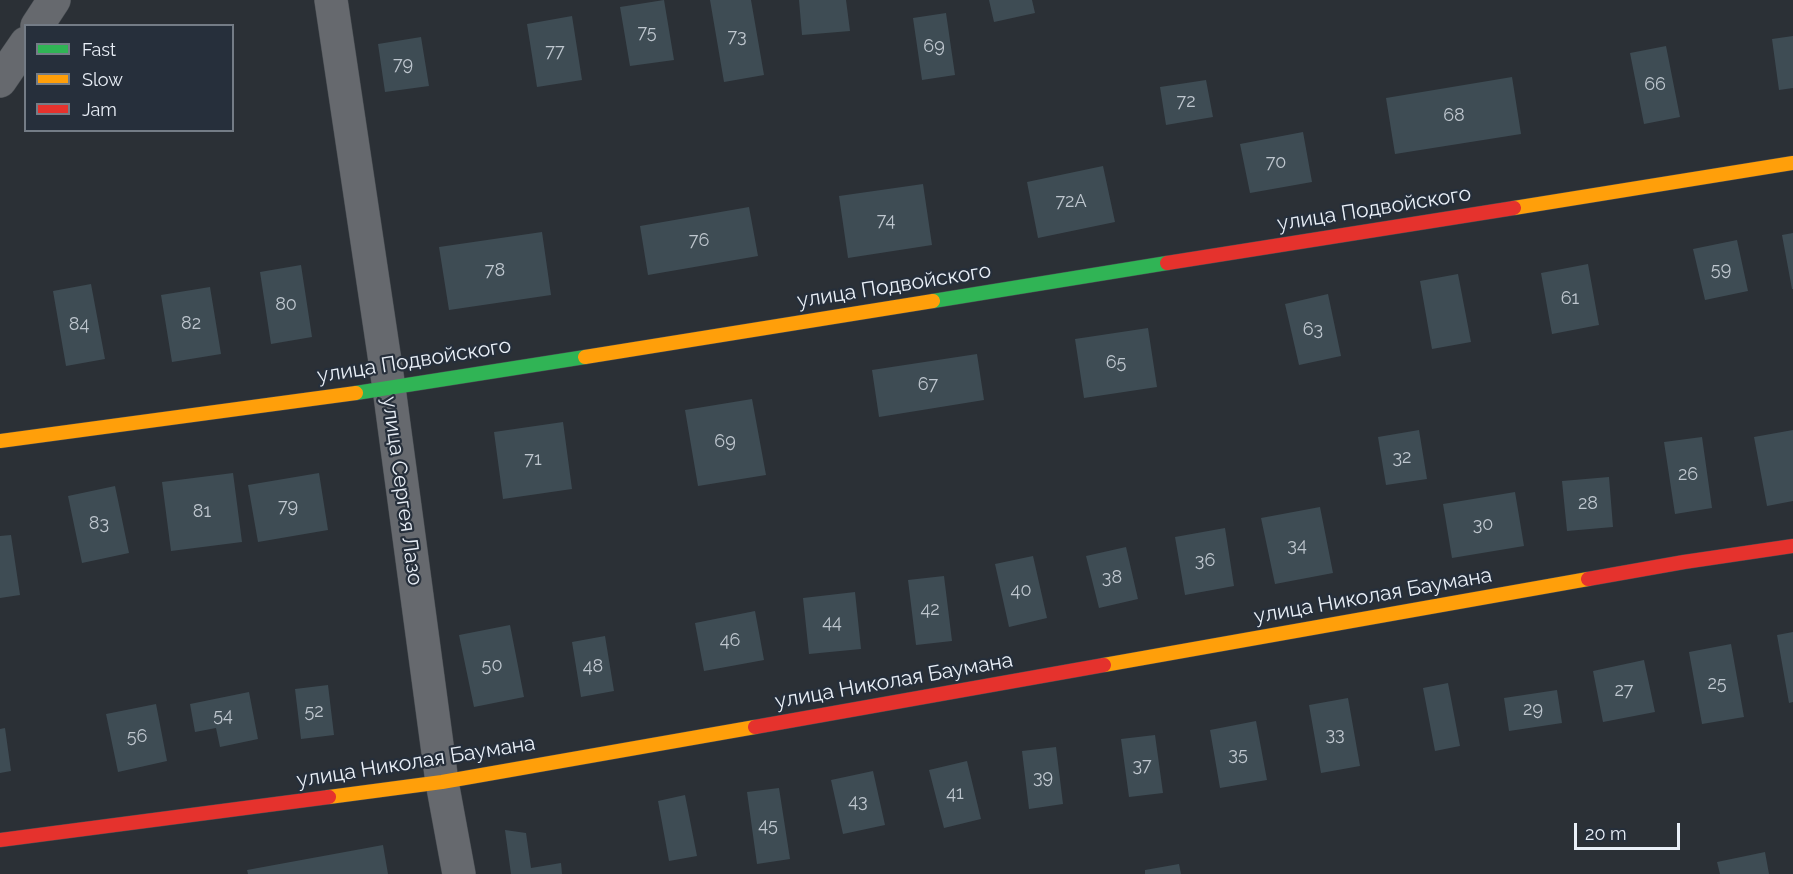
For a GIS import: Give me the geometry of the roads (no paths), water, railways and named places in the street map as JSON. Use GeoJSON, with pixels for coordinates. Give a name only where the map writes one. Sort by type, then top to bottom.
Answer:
{"type":"FeatureCollection","features":[{"type":"Feature","properties":{"kind":"street"},"geometry":{"type":"LineString","coordinates":[[38,24],[54,0]]}},
{"type":"Feature","properties":{"kind":"street","name":"улица Сергея Лазо"},"geometry":{"type":"LineString","coordinates":[[331,0],[389,388],[442,782],[459,874]]}},
{"type":"Feature","properties":{"kind":"street"},"geometry":{"type":"LineString","coordinates":[[0,81],[24,46]]}},
{"type":"Feature","properties":{"kind":"street","name":"улица Подвойского"},"geometry":{"type":"LineString","coordinates":[[0,441],[389,388],[1793,163]]}},
{"type":"Feature","properties":{"kind":"street","name":"улица Николая Баумана"},"geometry":{"type":"LineString","coordinates":[[0,840],[442,782],[1672,564],[1793,546]]}}]}
